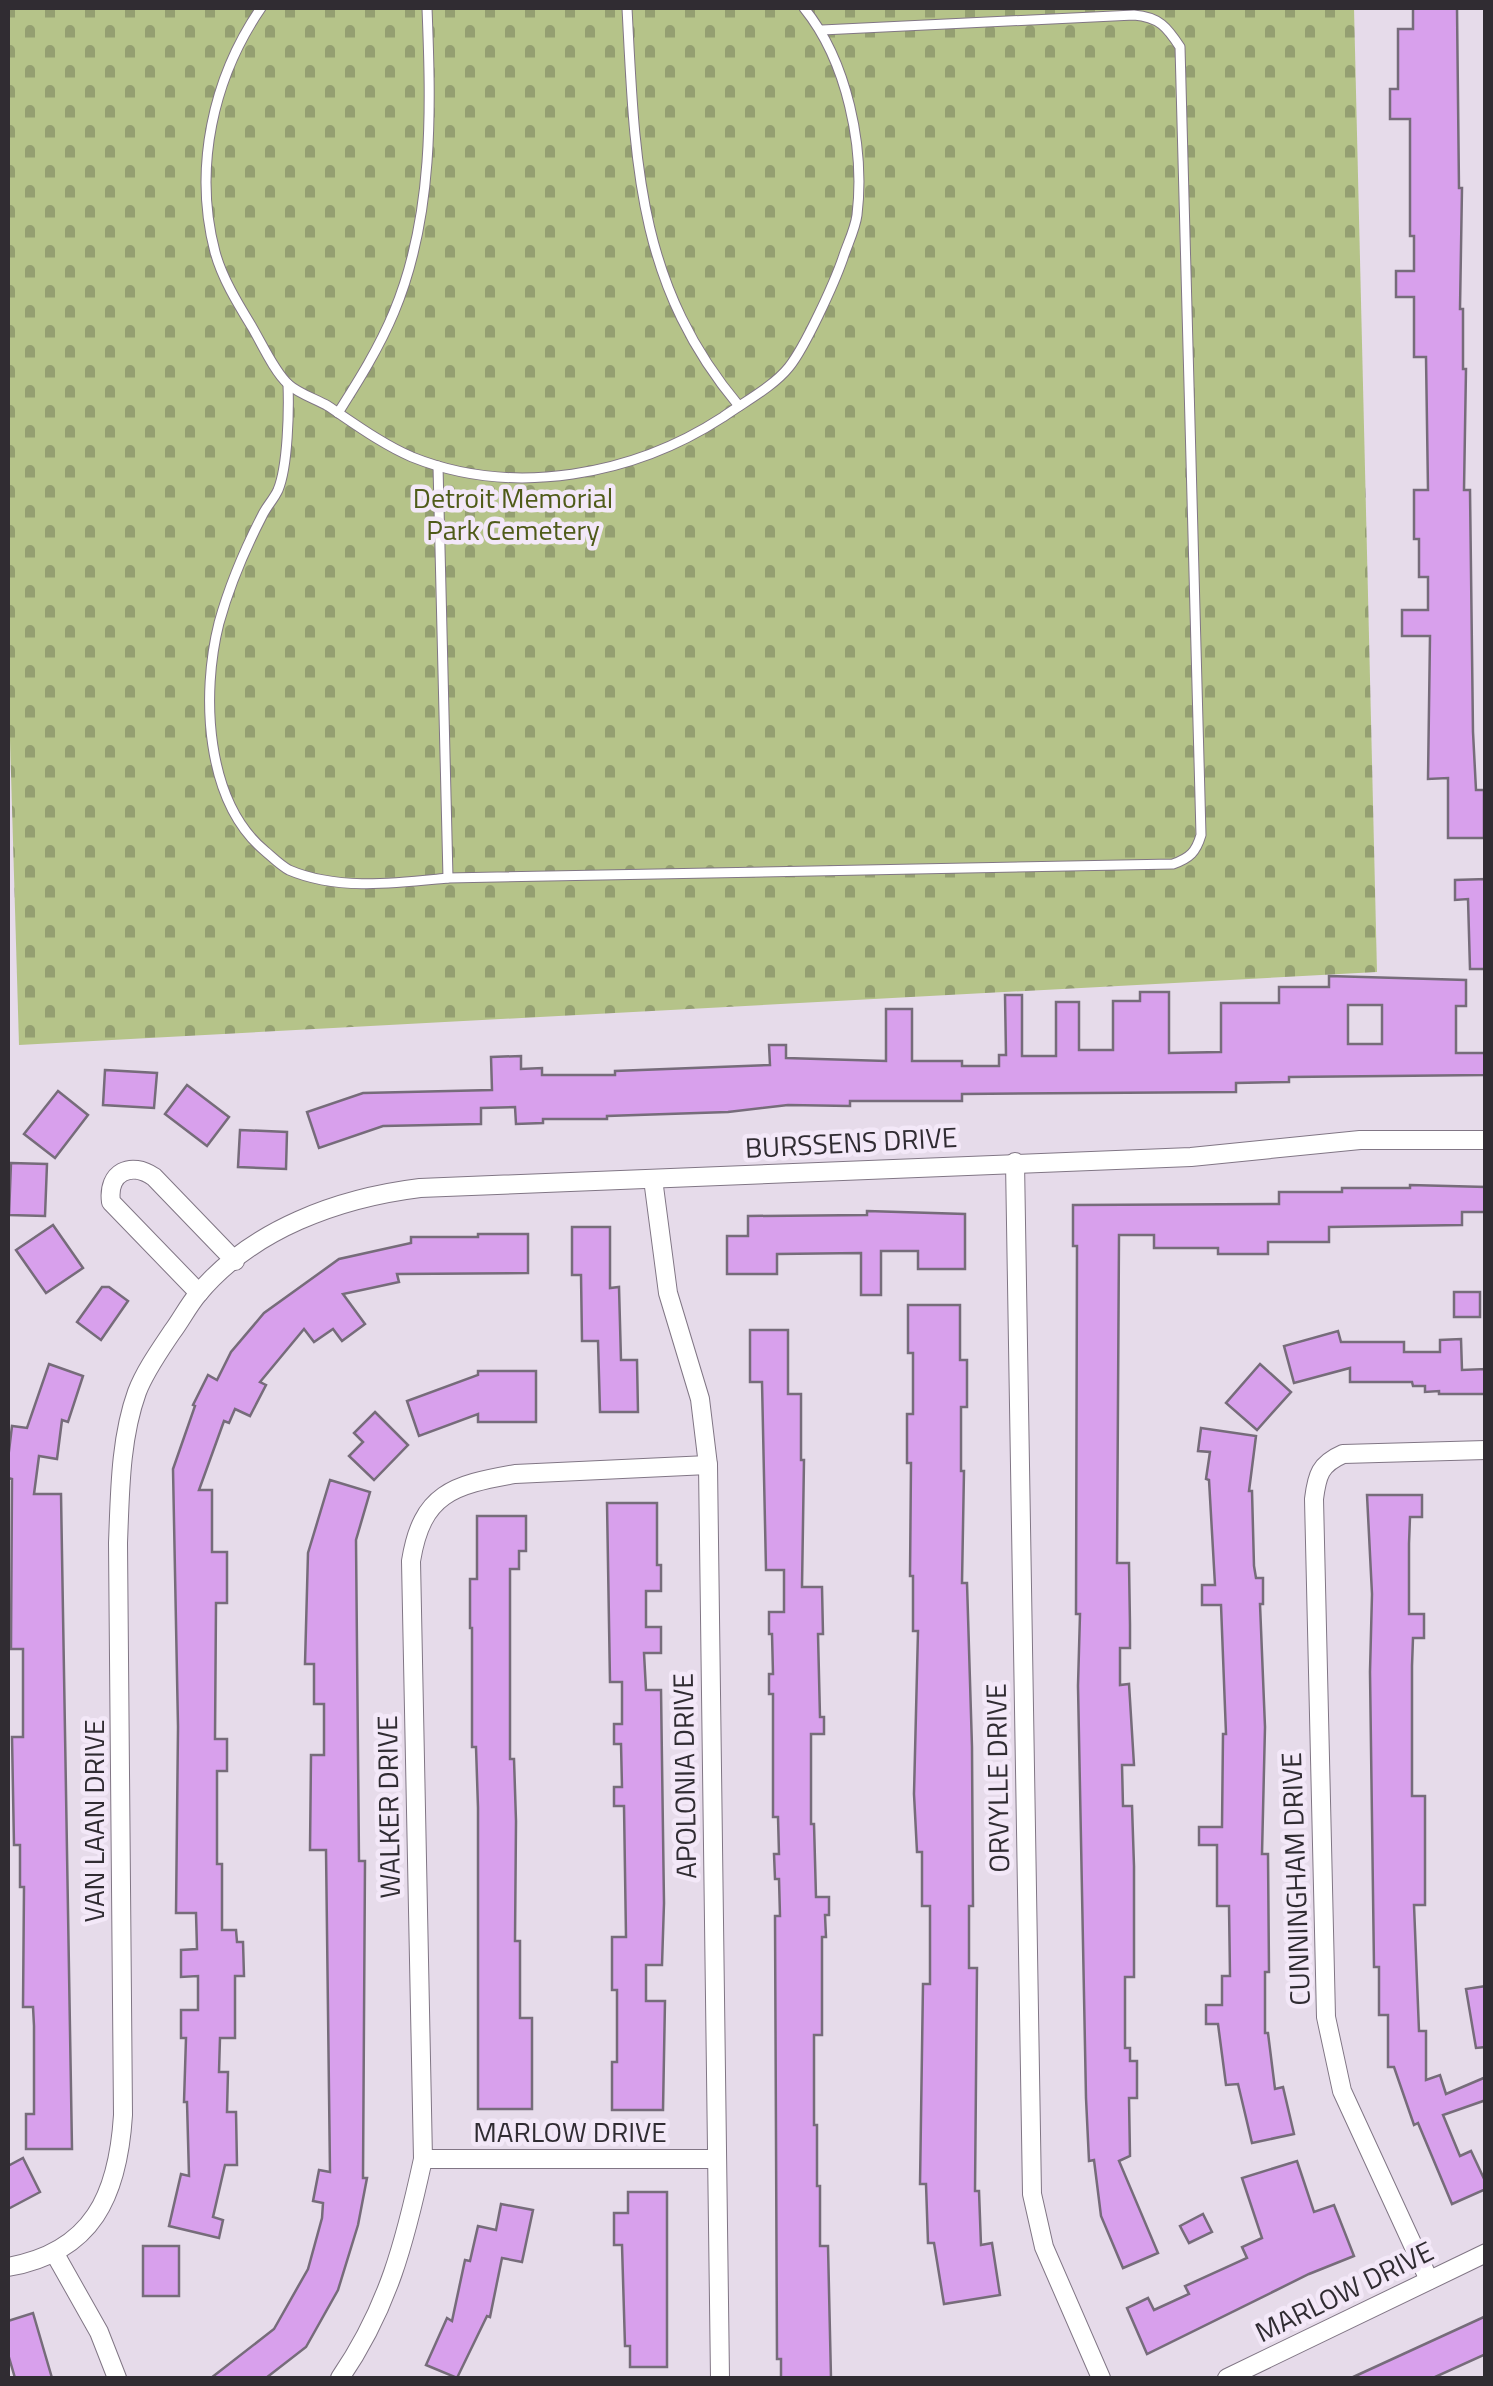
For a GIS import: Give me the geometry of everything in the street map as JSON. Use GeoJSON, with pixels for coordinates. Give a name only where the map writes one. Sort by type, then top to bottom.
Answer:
{"type":"FeatureCollection","features":[{"type":"Feature","properties":{"kind":"street","name":"BURSSENS DRIVE"},"geometry":{"type":"LineString","coordinates":[[235,1261],[282,1228],[333,1205],[378,1193],[420,1188],[1190,1157],[1360,1140],[1486,1140]]}},
{"type":"Feature","properties":{"kind":"street","name":"ORVYLLE DRIVE"},"geometry":{"type":"LineString","coordinates":[[1015,1162],[1032,2194],[1044,2248],[1101,2378]]}},
{"type":"Feature","properties":{"kind":"street"},"geometry":{"type":"LineString","coordinates":[[199,1293],[111,1202],[112,1181],[118,1174],[130,1168],[142,1169],[154,1177],[235,1261]]}},
{"type":"Feature","properties":{"kind":"street","name":"APOLONIA DRIVE"},"geometry":{"type":"LineString","coordinates":[[653,1178],[668,1293],[700,1399],[708,1465],[720,2378]]}},
{"type":"Feature","properties":{"kind":"street","name":"VAN LAAN DRIVE"},"geometry":{"type":"LineString","coordinates":[[56,2254],[95,2218],[111,2190],[122,2138],[118,1543],[121,1472],[138,1389],[199,1293],[235,1261]]}},
{"type":"Feature","properties":{"kind":"street","name":"CUNNINGHAM DRIVE"},"geometry":{"type":"LineString","coordinates":[[1428,2280],[1342,2090],[1326,2017],[1314,1498],[1316,1475],[1328,1460],[1343,1454],[1486,1450]]}},
{"type":"Feature","properties":{"kind":"street","name":"WALKER DRIVE"},"geometry":{"type":"LineString","coordinates":[[340,2378],[366,2341],[386,2297],[404,2246],[423,2159],[411,1560],[416,1532],[425,1512],[437,1499],[461,1485],[484,1479],[515,1474],[708,1465]]}},
{"type":"Feature","properties":{"kind":"street","name":"MARLOW DRIVE"},"geometry":{"type":"LineString","coordinates":[[423,2159],[716,2159]]}},
{"type":"Feature","properties":{"kind":"street","name":"MARLOW DRIVE"},"geometry":{"type":"LineString","coordinates":[[1227,2378],[1486,2252]]}},
{"type":"Feature","properties":{"kind":"street"},"geometry":{"type":"LineString","coordinates":[[8,2267],[56,2254],[99,2332],[116,2378]]}},
{"type":"Feature","properties":{"kind":"lane"},"geometry":{"type":"LineString","coordinates":[[261,8],[240,38],[219,92],[207,150],[208,207],[216,254],[234,297],[288,384],[410,456],[438,466],[531,478],[588,472],[646,458],[696,434],[789,368],[836,276],[856,220],[859,172],[852,123],[822,30],[804,8]]}},
{"type":"Feature","properties":{"kind":"lane"},"geometry":{"type":"LineString","coordinates":[[338,413],[371,360],[395,310],[413,253],[427,162],[427,8]]}},
{"type":"Feature","properties":{"kind":"lane"},"geometry":{"type":"LineString","coordinates":[[627,8],[633,129],[652,241],[669,294],[690,337],[711,372],[739,406]]}},
{"type":"Feature","properties":{"kind":"lane"},"geometry":{"type":"LineString","coordinates":[[288,384],[289,412],[278,489],[238,570],[220,621],[210,667],[216,767],[227,804],[250,839],[287,869],[336,882],[396,883],[448,878],[1174,864],[1188,859],[1201,835],[1180,47],[1167,26],[1134,11],[822,30]]}},
{"type":"Feature","properties":{"kind":"lane"},"geometry":{"type":"LineString","coordinates":[[438,466],[448,878]]}},
{"type":"Feature","properties":{"kind":"green space","name":"Detroit Memorial Park Cemetery"},"geometry":{"type":"Polygon","coordinates":[[[8,8],[1354,8],[1377,972],[19,1045],[8,672],[8,8]]]}},
{"type":"Feature","properties":{"kind":"building"},"geometry":{"type":"Polygon","coordinates":[[[1413,8],[1457,8],[1462,188],[1460,309],[1466,369],[1464,490],[1470,490],[1473,732],[1476,790],[1484,790],[1484,838],[1448,838],[1448,778],[1428,779],[1430,636],[1402,636],[1402,610],[1428,610],[1428,577],[1419,577],[1419,539],[1414,539],[1414,490],[1428,490],[1426,357],[1414,357],[1414,297],[1396,297],[1396,271],[1414,271],[1414,236],[1410,236],[1410,119],[1390,119],[1390,89],[1398,89],[1398,29],[1413,29],[1413,8]]]}},
{"type":"Feature","properties":{"kind":"building"},"geometry":{"type":"Polygon","coordinates":[[[1486,879],[1486,969],[1470,969],[1468,899],[1455,900],[1455,880],[1486,879]]]}},
{"type":"Feature","properties":{"kind":"building"},"geometry":{"type":"Polygon","coordinates":[[[1329,976],[1466,980],[1466,1006],[1456,1006],[1456,1053],[1486,1053],[1486,1075],[1289,1077],[1289,1082],[1236,1083],[1236,1092],[962,1094],[962,1101],[850,1101],[850,1106],[788,1105],[607,1119],[543,1119],[543,1123],[516,1124],[515,1107],[481,1108],[481,1124],[383,1126],[319,1148],[307,1112],[363,1093],[492,1090],[491,1057],[521,1056],[521,1069],[542,1068],[542,1075],[615,1075],[615,1071],[770,1065],[769,1045],[786,1045],[786,1058],[886,1061],[886,1009],[912,1009],[912,1061],[999,1066],[999,1055],[1006,1055],[1005,995],[1022,995],[1022,1056],[1056,1056],[1056,1002],[1079,1002],[1079,1050],[1113,1050],[1113,1001],[1140,1001],[1140,992],[1169,992],[1169,1053],[1221,1052],[1221,1003],[1279,1003],[1279,987],[1329,987],[1329,976]],[[1348,1005],[1348,1044],[1382,1044],[1382,1005],[1348,1005]]]}},
{"type":"Feature","properties":{"kind":"building"},"geometry":{"type":"Polygon","coordinates":[[[105,1070],[157,1073],[154,1108],[103,1105],[105,1070]]]}},
{"type":"Feature","properties":{"kind":"building"},"geometry":{"type":"Polygon","coordinates":[[[187,1085],[229,1117],[207,1146],[165,1114],[187,1085]]]}},
{"type":"Feature","properties":{"kind":"building"},"geometry":{"type":"Polygon","coordinates":[[[58,1091],[88,1115],[55,1158],[24,1134],[58,1091]]]}},
{"type":"Feature","properties":{"kind":"building"},"geometry":{"type":"Polygon","coordinates":[[[240,1130],[287,1132],[286,1169],[238,1167],[240,1130]]]}},
{"type":"Feature","properties":{"kind":"building"},"geometry":{"type":"Polygon","coordinates":[[[11,1163],[47,1164],[45,1216],[9,1215],[11,1163]]]}},
{"type":"Feature","properties":{"kind":"building"},"geometry":{"type":"Polygon","coordinates":[[[1486,1187],[1486,1212],[1462,1212],[1462,1225],[1329,1227],[1329,1242],[1268,1242],[1268,1254],[1218,1254],[1218,1248],[1154,1248],[1154,1235],[1119,1235],[1117,1563],[1129,1563],[1130,1625],[1130,1648],[1120,1648],[1120,1685],[1129,1684],[1134,1765],[1122,1765],[1123,1806],[1132,1806],[1134,1866],[1134,1977],[1125,1977],[1125,2048],[1130,2048],[1130,2061],[1137,2061],[1137,2098],[1129,2098],[1130,2156],[1119,2161],[1158,2253],[1123,2268],[1101,2216],[1094,2160],[1089,2161],[1086,2098],[1080,1614],[1076,1614],[1077,1246],[1073,1246],[1073,1205],[1279,1204],[1279,1192],[1342,1192],[1342,1188],[1486,1187]]]}},
{"type":"Feature","properties":{"kind":"building"},"geometry":{"type":"Polygon","coordinates":[[[867,1211],[965,1214],[965,1269],[918,1269],[918,1251],[881,1251],[881,1295],[861,1295],[861,1253],[777,1254],[777,1274],[727,1274],[727,1236],[748,1236],[748,1216],[867,1215],[867,1211]]]}},
{"type":"Feature","properties":{"kind":"building"},"geometry":{"type":"Polygon","coordinates":[[[53,1225],[83,1268],[46,1293],[16,1250],[53,1225]]]}},
{"type":"Feature","properties":{"kind":"building"},"geometry":{"type":"Polygon","coordinates":[[[572,1227],[610,1227],[610,1288],[619,1287],[621,1360],[637,1360],[638,1412],[600,1412],[598,1341],[582,1341],[581,1275],[572,1275],[572,1227]]]}},
{"type":"Feature","properties":{"kind":"building"},"geometry":{"type":"Polygon","coordinates":[[[528,1234],[528,1273],[397,1274],[399,1282],[343,1294],[365,1324],[342,1341],[333,1329],[314,1342],[304,1329],[260,1382],[266,1385],[250,1416],[235,1409],[229,1423],[224,1421],[199,1490],[212,1490],[212,1552],[227,1552],[227,1603],[216,1603],[215,1739],[227,1739],[227,1771],[217,1771],[217,1864],[222,1864],[222,1930],[236,1930],[237,1942],[243,1942],[244,1976],[235,1976],[235,2038],[220,2038],[219,2072],[228,2072],[227,2112],[236,2112],[237,2165],[225,2165],[213,2217],[223,2220],[219,2238],[169,2226],[181,2174],[189,2176],[184,2102],[186,2038],[181,2038],[181,2010],[198,2010],[198,1976],[181,1977],[181,1950],[197,1949],[196,1913],[176,1913],[178,1727],[173,1469],[193,1405],[208,1375],[217,1380],[231,1352],[264,1313],[339,1259],[411,1243],[411,1237],[528,1234]]]}},
{"type":"Feature","properties":{"kind":"building"},"geometry":{"type":"Polygon","coordinates":[[[102,1287],[109,1287],[128,1301],[101,1340],[77,1322],[102,1287]]]}},
{"type":"Feature","properties":{"kind":"building"},"geometry":{"type":"Polygon","coordinates":[[[1454,1292],[1480,1292],[1480,1317],[1454,1317],[1454,1292]]]}},
{"type":"Feature","properties":{"kind":"building"},"geometry":{"type":"Polygon","coordinates":[[[908,1305],[960,1305],[960,1360],[967,1360],[967,1407],[961,1407],[962,1583],[967,1583],[972,1747],[973,1906],[969,1906],[969,1968],[977,1968],[975,2191],[979,2191],[981,2245],[992,2243],[1000,2295],[944,2304],[934,2243],[928,2243],[926,2184],[920,2184],[923,1984],[930,1984],[930,1906],[922,1906],[922,1852],[917,1852],[914,1794],[918,1631],[913,1631],[910,1576],[911,1463],[907,1463],[907,1414],[913,1414],[913,1353],[908,1353],[908,1305]]]}},
{"type":"Feature","properties":{"kind":"building"},"geometry":{"type":"Polygon","coordinates":[[[750,1330],[788,1330],[788,1394],[801,1394],[802,1587],[822,1587],[823,1634],[818,1634],[824,1734],[811,1734],[811,1824],[816,1897],[829,1897],[829,1915],[825,1915],[826,1937],[822,1937],[822,2035],[814,2035],[814,2125],[820,2246],[828,2246],[831,2378],[781,2378],[781,2359],[777,2359],[775,1916],[780,1916],[774,1854],[779,1854],[778,1817],[773,1817],[769,1612],[784,1612],[784,1570],[766,1570],[762,1382],[750,1382],[750,1330]]]}},
{"type":"Feature","properties":{"kind":"building"},"geometry":{"type":"Polygon","coordinates":[[[1338,1331],[1341,1342],[1404,1342],[1404,1352],[1440,1352],[1440,1340],[1461,1339],[1462,1370],[1486,1369],[1486,1394],[1425,1392],[1425,1386],[1413,1386],[1412,1382],[1350,1382],[1350,1368],[1294,1383],[1284,1346],[1338,1331]]]}},
{"type":"Feature","properties":{"kind":"building"},"geometry":{"type":"Polygon","coordinates":[[[49,1364],[83,1376],[68,1422],[62,1420],[57,1459],[39,1456],[34,1494],[61,1494],[72,2149],[26,2149],[26,2114],[34,2114],[34,2026],[33,2007],[23,2007],[24,1887],[20,1887],[20,1845],[14,1845],[12,1737],[23,1737],[23,1649],[11,1649],[12,1479],[8,1478],[8,1459],[12,1426],[27,1428],[49,1364]]]}},
{"type":"Feature","properties":{"kind":"building"},"geometry":{"type":"Polygon","coordinates":[[[1260,1364],[1291,1392],[1257,1430],[1226,1403],[1260,1364]]]}},
{"type":"Feature","properties":{"kind":"building"},"geometry":{"type":"Polygon","coordinates":[[[478,1371],[536,1371],[536,1422],[478,1422],[478,1414],[419,1436],[407,1401],[478,1375],[478,1371]]]}},
{"type":"Feature","properties":{"kind":"building"},"geometry":{"type":"Polygon","coordinates":[[[375,1412],[408,1445],[374,1480],[349,1456],[363,1442],[354,1433],[375,1412]]]}},
{"type":"Feature","properties":{"kind":"building"},"geometry":{"type":"Polygon","coordinates":[[[1201,1428],[1256,1436],[1249,1491],[1254,1566],[1256,1578],[1263,1578],[1262,1854],[1268,1854],[1269,1972],[1265,1972],[1265,2033],[1275,2089],[1283,2087],[1294,2134],[1252,2143],[1238,2084],[1226,2085],[1218,2024],[1206,2024],[1206,2005],[1222,2005],[1222,1976],[1230,1976],[1229,1906],[1217,1906],[1217,1845],[1199,1845],[1199,1827],[1222,1827],[1226,1734],[1221,1605],[1202,1605],[1202,1585],[1215,1585],[1206,1479],[1210,1452],[1198,1451],[1201,1428]]]}},
{"type":"Feature","properties":{"kind":"building"},"geometry":{"type":"Polygon","coordinates":[[[330,1480],[370,1492],[356,1540],[359,1861],[365,1861],[363,2178],[367,2178],[358,2225],[338,2290],[306,2347],[266,2378],[211,2378],[274,2329],[308,2269],[322,2218],[323,2203],[313,2201],[319,2170],[330,2172],[326,1850],[310,1850],[311,1755],[324,1755],[324,1704],[314,1704],[314,1664],[305,1664],[308,1553],[330,1480]]]}},
{"type":"Feature","properties":{"kind":"building"},"geometry":{"type":"Polygon","coordinates":[[[1367,1495],[1422,1495],[1422,1517],[1410,1517],[1409,1544],[1409,1614],[1424,1614],[1424,1638],[1413,1638],[1412,1666],[1412,1796],[1425,1796],[1425,1905],[1414,1905],[1419,2031],[1426,2031],[1426,2080],[1440,2075],[1446,2094],[1486,2077],[1486,2100],[1443,2115],[1460,2156],[1471,2151],[1486,2183],[1486,2189],[1452,2204],[1418,2123],[1414,2125],[1394,2067],[1388,2067],[1388,2015],[1379,2015],[1379,1967],[1374,1967],[1372,1594],[1367,1495]]]}},
{"type":"Feature","properties":{"kind":"building"},"geometry":{"type":"Polygon","coordinates":[[[607,1503],[657,1503],[661,1591],[646,1591],[646,1627],[661,1627],[661,1653],[644,1653],[646,1690],[661,1690],[664,1903],[662,1965],[646,1965],[646,2001],[665,2001],[663,2110],[612,2110],[617,1990],[612,1990],[612,1937],[626,1937],[624,1806],[614,1806],[614,1787],[622,1787],[621,1744],[614,1744],[614,1724],[622,1724],[622,1682],[610,1682],[607,1503]]]}},
{"type":"Feature","properties":{"kind":"building"},"geometry":{"type":"Polygon","coordinates":[[[477,1516],[526,1516],[526,1551],[519,1551],[519,1569],[510,1569],[510,1759],[514,1759],[516,1821],[515,1941],[520,1941],[520,2018],[532,2018],[532,2109],[478,2109],[478,1808],[476,1747],[472,1747],[470,1628],[470,1579],[477,1579],[477,1516]]]}},
{"type":"Feature","properties":{"kind":"building"},"geometry":{"type":"Polygon","coordinates":[[[1486,1986],[1486,2047],[1476,2048],[1466,1989],[1486,1986]]]}},
{"type":"Feature","properties":{"kind":"building"},"geometry":{"type":"Polygon","coordinates":[[[23,2158],[40,2192],[8,2209],[8,2166],[23,2158]]]}},
{"type":"Feature","properties":{"kind":"building"},"geometry":{"type":"Polygon","coordinates":[[[1297,2161],[1314,2212],[1334,2205],[1354,2256],[1147,2354],[1127,2308],[1148,2298],[1154,2310],[1189,2294],[1185,2286],[1247,2258],[1242,2247],[1262,2238],[1242,2178],[1297,2161]]]}},
{"type":"Feature","properties":{"kind":"building"},"geometry":{"type":"Polygon","coordinates":[[[628,2192],[667,2192],[667,2367],[630,2367],[630,2346],[625,2346],[622,2245],[614,2245],[614,2213],[628,2213],[628,2192]]]}},
{"type":"Feature","properties":{"kind":"building"},"geometry":{"type":"Polygon","coordinates":[[[501,2204],[533,2210],[522,2262],[502,2258],[490,2317],[487,2316],[457,2378],[426,2365],[447,2318],[452,2321],[465,2260],[470,2261],[478,2226],[496,2230],[501,2204]]]}},
{"type":"Feature","properties":{"kind":"building"},"geometry":{"type":"Polygon","coordinates":[[[1203,2214],[1212,2232],[1189,2243],[1180,2226],[1203,2214]]]}},
{"type":"Feature","properties":{"kind":"building"},"geometry":{"type":"Polygon","coordinates":[[[143,2246],[179,2246],[179,2296],[143,2296],[143,2246]]]}},
{"type":"Feature","properties":{"kind":"building"},"geometry":{"type":"Polygon","coordinates":[[[33,2313],[52,2378],[15,2378],[8,2354],[8,2321],[33,2313]]]}},
{"type":"Feature","properties":{"kind":"building"},"geometry":{"type":"Polygon","coordinates":[[[1486,2316],[1486,2354],[1433,2378],[1351,2378],[1486,2316]]]}}]}
